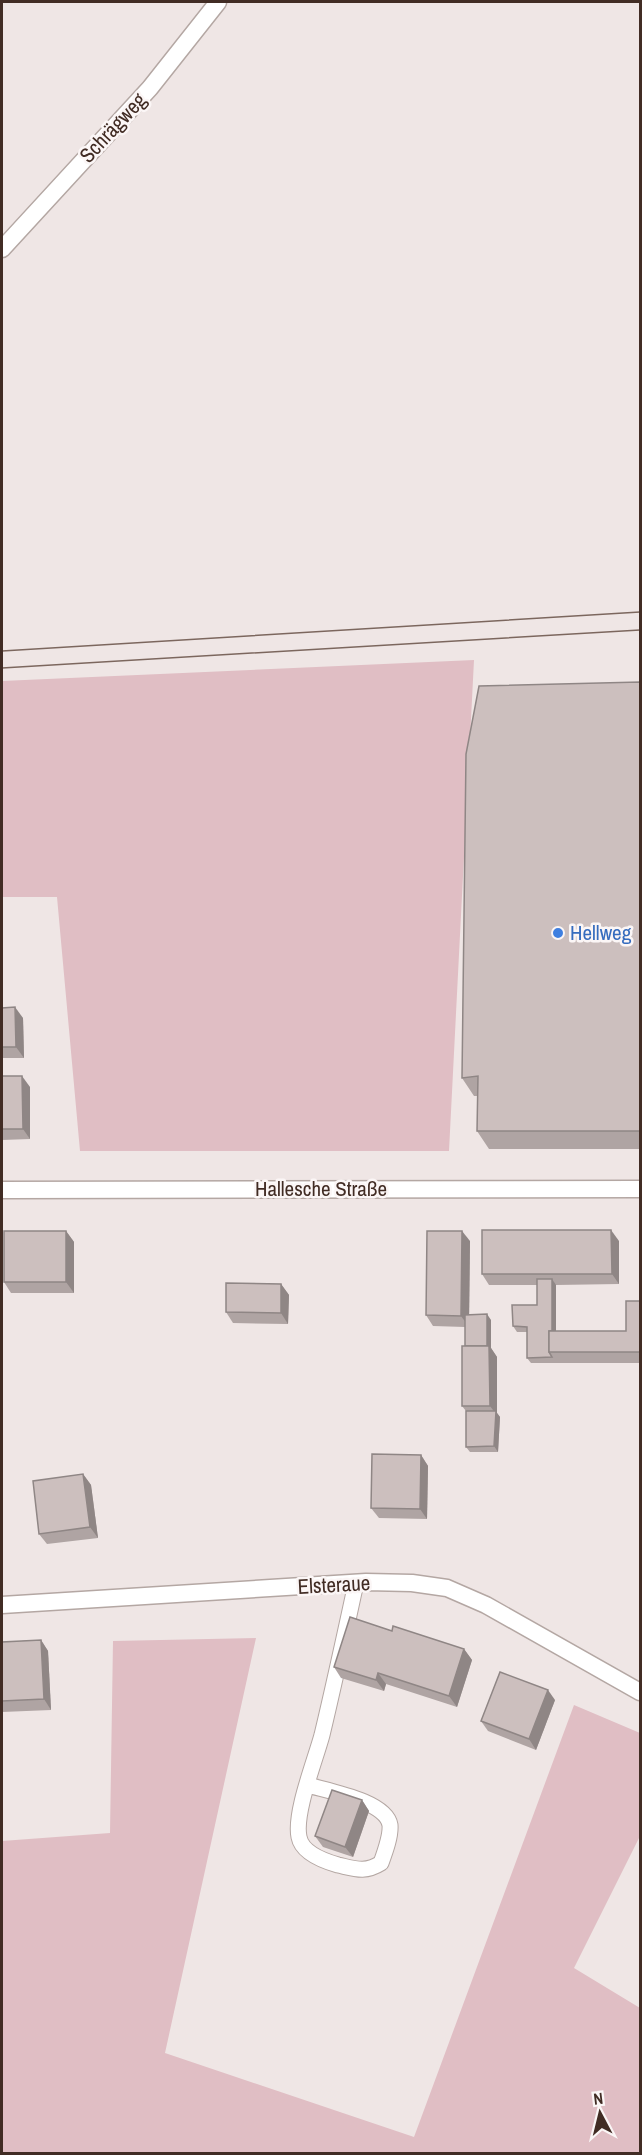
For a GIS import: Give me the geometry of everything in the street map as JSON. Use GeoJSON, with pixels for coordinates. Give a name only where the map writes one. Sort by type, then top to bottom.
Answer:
{"type":"FeatureCollection","features":[{"type":"Feature","properties":{"kind":"street","name":"Schrägweg"},"geometry":{"type":"LineString","coordinates":[[2,249],[150,88],[218,2]]}},
{"type":"Feature","properties":{"kind":"street","name":"Hallesche Straße"},"geometry":{"type":"LineString","coordinates":[[2,1190],[640,1189]]}},
{"type":"Feature","properties":{"kind":"street","name":"Elsteraue"},"geometry":{"type":"LineString","coordinates":[[2,1605],[356,1583],[412,1583],[447,1588],[486,1605],[640,1692]]}},
{"type":"Feature","properties":{"kind":"lane"},"geometry":{"type":"LineString","coordinates":[[308,1785],[373,1805],[385,1814],[390,1826],[381,1863],[371,1869],[361,1870],[332,1863],[308,1852],[299,1839],[298,1820],[322,1735],[356,1583]]}},
{"type":"Feature","properties":{"kind":"shaded area"},"geometry":{"type":"Polygon","coordinates":[[[474,660],[449,1151],[80,1151],[57,897],[2,897],[2,681],[474,660]]]}},
{"type":"Feature","properties":{"kind":"shaded area"},"geometry":{"type":"Polygon","coordinates":[[[256,1638],[165,2053],[414,2137],[574,1705],[640,1733],[640,1836],[574,1968],[640,2008],[640,2153],[2,2153],[2,1841],[110,1833],[113,1641],[256,1638]]]}},
{"type":"Feature","properties":{"kind":"building","name":"Hellweg"},"geometry":{"type":"Polygon","coordinates":[[[640,682],[640,1131],[477,1131],[478,1076],[462,1078],[466,754],[479,686],[640,682]]]}},
{"type":"Feature","properties":{"kind":"building"},"geometry":{"type":"Polygon","coordinates":[[[15,1007],[16,1047],[2,1047],[2,1008],[15,1007]]]}},
{"type":"Feature","properties":{"kind":"building"},"geometry":{"type":"Polygon","coordinates":[[[2,1076],[22,1076],[23,1129],[2,1129],[2,1076]]]}},
{"type":"Feature","properties":{"kind":"building"},"geometry":{"type":"Polygon","coordinates":[[[482,1230],[611,1230],[612,1274],[482,1274],[482,1230]]]}},
{"type":"Feature","properties":{"kind":"building"},"geometry":{"type":"Polygon","coordinates":[[[4,1231],[66,1231],[66,1282],[4,1282],[4,1231]]]}},
{"type":"Feature","properties":{"kind":"building"},"geometry":{"type":"Polygon","coordinates":[[[427,1231],[462,1231],[461,1316],[426,1315],[427,1231]]]}},
{"type":"Feature","properties":{"kind":"building"},"geometry":{"type":"Polygon","coordinates":[[[537,1279],[552,1279],[552,1331],[549,1331],[549,1352],[552,1357],[527,1358],[527,1327],[513,1326],[512,1305],[537,1305],[537,1279]]]}},
{"type":"Feature","properties":{"kind":"building"},"geometry":{"type":"Polygon","coordinates":[[[226,1283],[281,1284],[281,1313],[226,1312],[226,1283]]]}},
{"type":"Feature","properties":{"kind":"building"},"geometry":{"type":"Polygon","coordinates":[[[626,1301],[640,1301],[640,1352],[549,1352],[549,1331],[626,1331],[626,1301]]]}},
{"type":"Feature","properties":{"kind":"building"},"geometry":{"type":"Polygon","coordinates":[[[487,1314],[487,1346],[465,1346],[465,1315],[487,1314]]]}},
{"type":"Feature","properties":{"kind":"building"},"geometry":{"type":"Polygon","coordinates":[[[462,1346],[489,1346],[490,1406],[462,1406],[462,1346]]]}},
{"type":"Feature","properties":{"kind":"building"},"geometry":{"type":"Polygon","coordinates":[[[466,1411],[496,1411],[494,1446],[466,1447],[466,1411]]]}},
{"type":"Feature","properties":{"kind":"building"},"geometry":{"type":"Polygon","coordinates":[[[372,1454],[421,1455],[420,1509],[371,1508],[372,1454]]]}},
{"type":"Feature","properties":{"kind":"building"},"geometry":{"type":"Polygon","coordinates":[[[83,1474],[90,1527],[39,1534],[33,1481],[83,1474]]]}},
{"type":"Feature","properties":{"kind":"building"},"geometry":{"type":"Polygon","coordinates":[[[350,1617],[392,1631],[393,1626],[464,1649],[449,1696],[378,1673],[376,1680],[334,1667],[350,1617]]]}},
{"type":"Feature","properties":{"kind":"building"},"geometry":{"type":"Polygon","coordinates":[[[41,1640],[44,1699],[2,1701],[2,1642],[41,1640]]]}},
{"type":"Feature","properties":{"kind":"building"},"geometry":{"type":"Polygon","coordinates":[[[500,1672],[548,1690],[529,1739],[481,1721],[500,1672]]]}},
{"type":"Feature","properties":{"kind":"building"},"geometry":{"type":"Polygon","coordinates":[[[332,1790],[362,1800],[345,1847],[315,1836],[332,1790]]]}},
{"type":"Feature","properties":{"kind":"tram line"},"geometry":{"type":"LineString","coordinates":[[2,651],[640,612]]}},
{"type":"Feature","properties":{"kind":"tram line"},"geometry":{"type":"LineString","coordinates":[[2,668],[640,630]]}},
{"type":"Feature","properties":{"kind":"place","name":"Hellweg"},"geometry":{"type":"Point","coordinates":[558,933]}}]}
